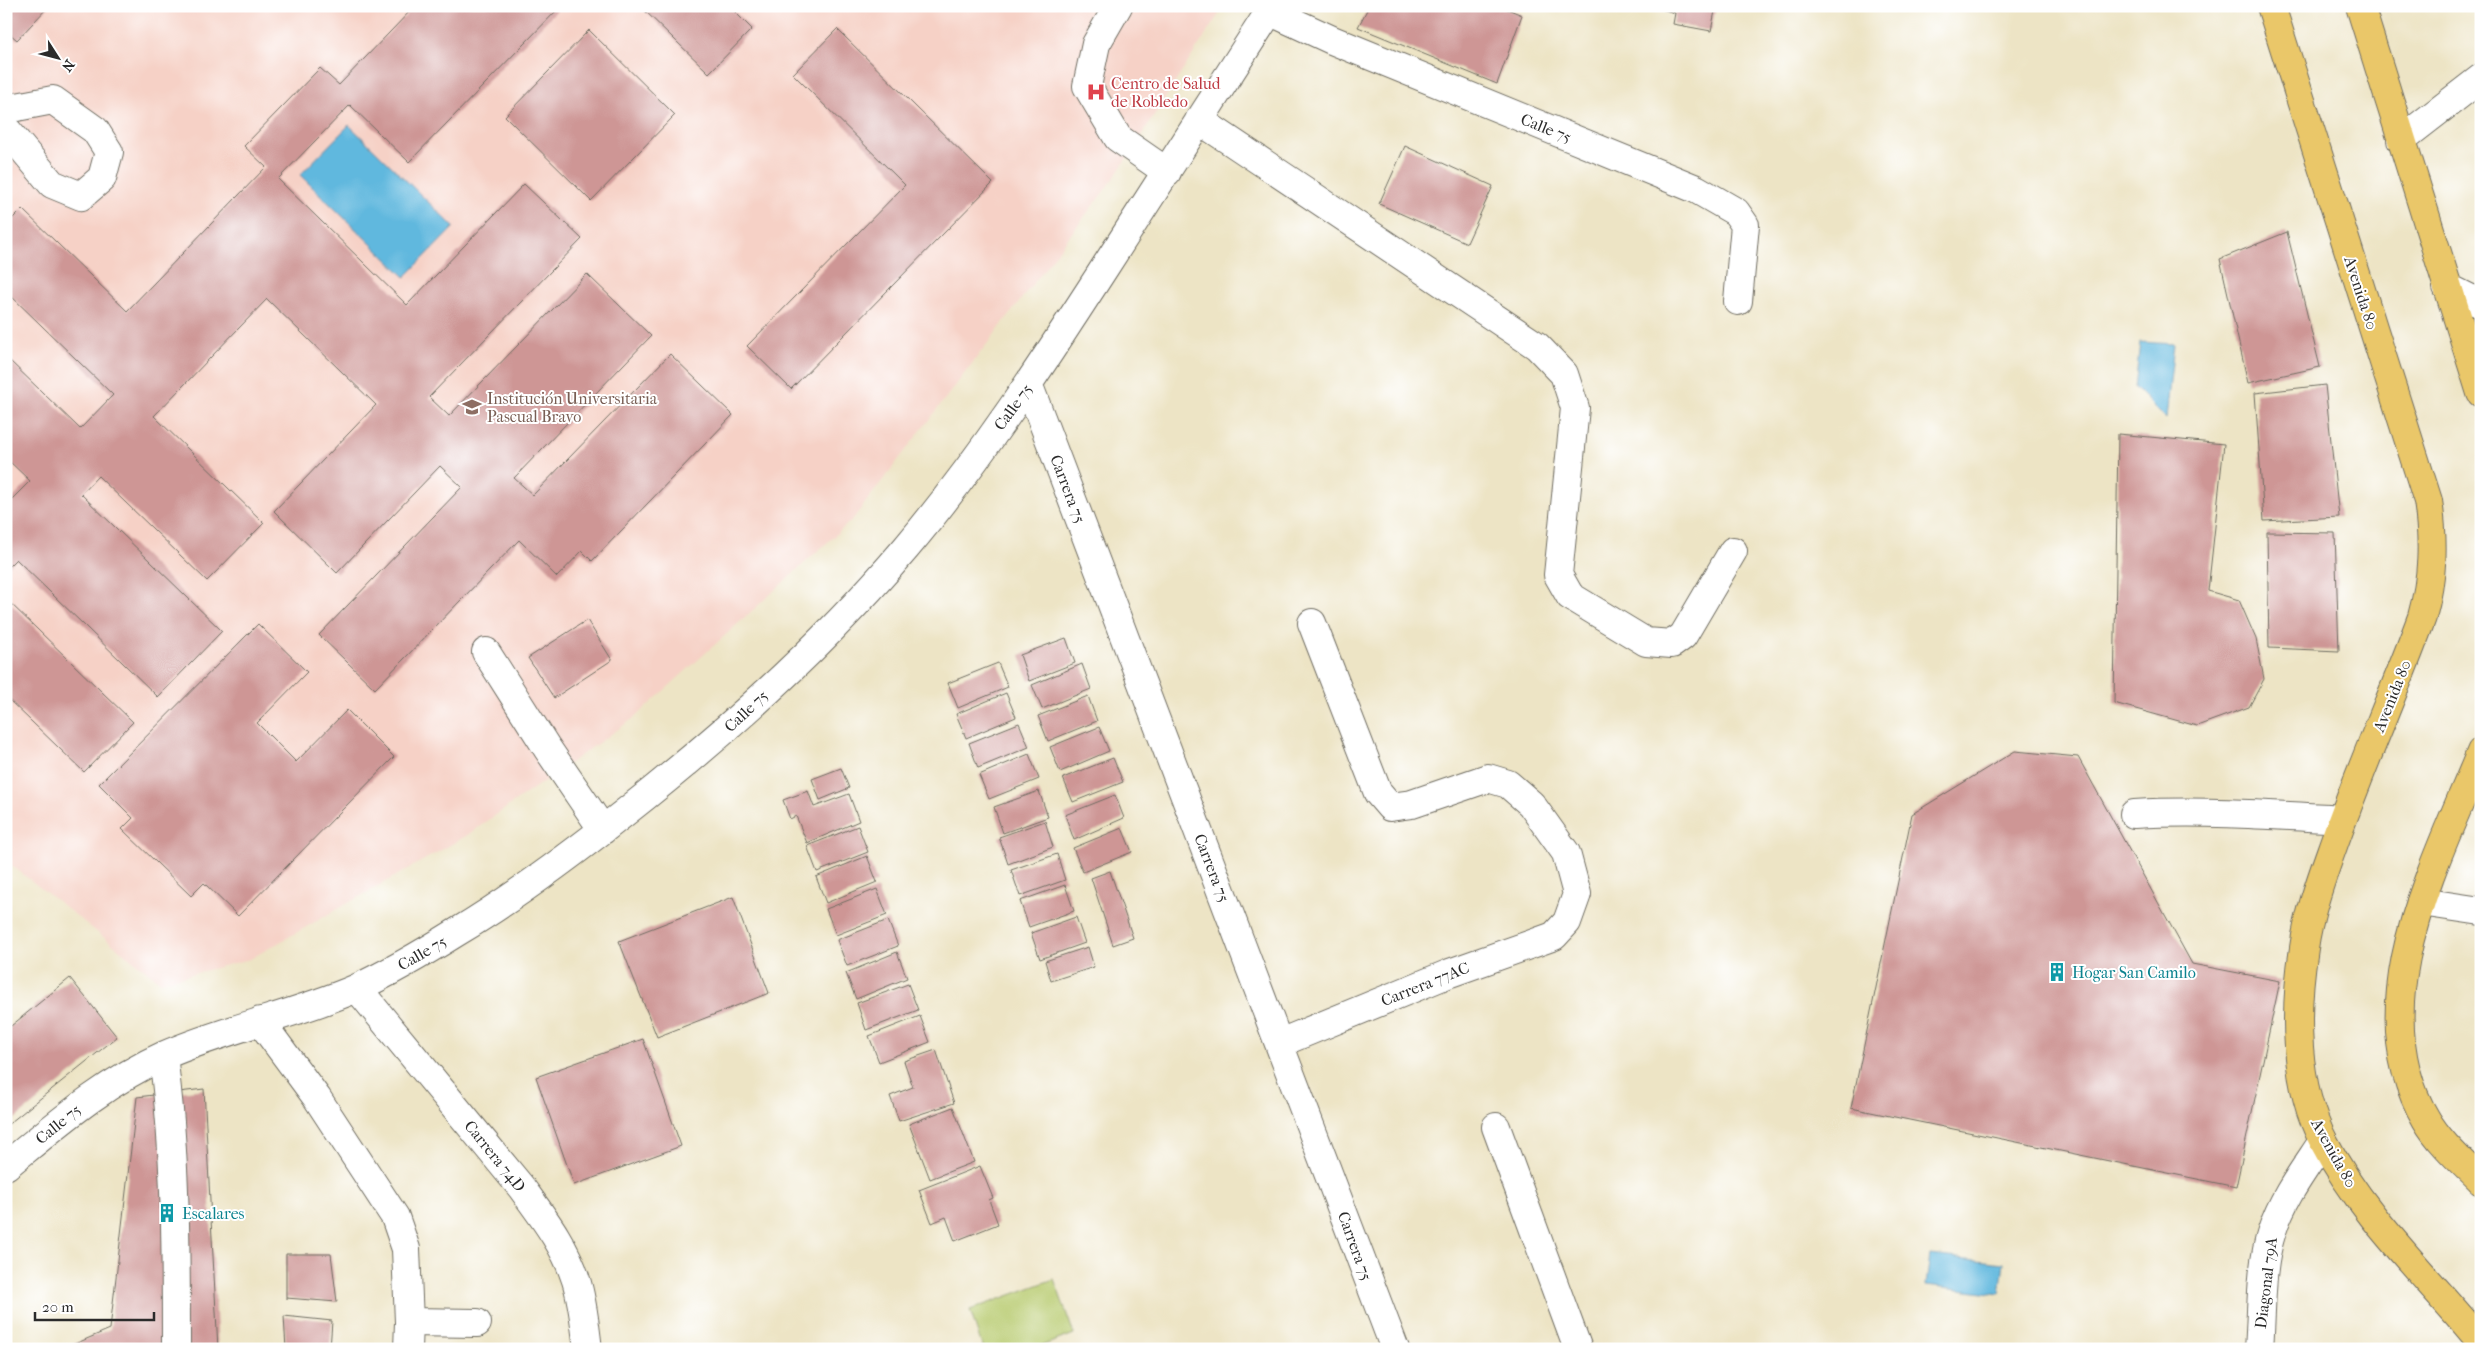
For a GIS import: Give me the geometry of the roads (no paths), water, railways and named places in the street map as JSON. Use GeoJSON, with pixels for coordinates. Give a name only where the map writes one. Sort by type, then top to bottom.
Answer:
{"type":"FeatureCollection","features":[{"type":"Feature","properties":{"kind":"main road"},"geometry":{"type":"LineString","coordinates":[[2360,6],[2481,393]]}},
{"type":"Feature","properties":{"kind":"main road","name":"Avenida 80"},"geometry":{"type":"LineString","coordinates":[[2275,12],[2428,501],[2433,534],[2430,588],[2422,617],[2342,819],[2317,892],[2304,947],[2300,982],[2300,1043],[2305,1093],[2312,1117],[2340,1171],[2363,1202],[2470,1322],[2481,1342]]}},
{"type":"Feature","properties":{"kind":"main road"},"geometry":{"type":"LineString","coordinates":[[2481,752],[2421,902],[2406,951],[2400,989],[2400,1021],[2405,1064],[2414,1097],[2426,1120],[2481,1181]]}},
{"type":"Feature","properties":{"kind":"street"},"geometry":{"type":"LineString","coordinates":[[1118,6],[1096,44],[1088,86],[1118,138],[1166,172]]}},
{"type":"Feature","properties":{"kind":"street","name":"Calle 75"},"geometry":{"type":"LineString","coordinates":[[6,1166],[75,1109],[117,1080],[163,1056],[357,988],[396,968],[459,931],[551,869],[603,830],[730,727],[850,609],[911,541],[958,482],[1029,386],[1271,9],[1332,40],[1696,189],[1736,212],[1745,225],[1738,301]]}},
{"type":"Feature","properties":{"kind":"street"},"geometry":{"type":"LineString","coordinates":[[2401,140],[2481,78]]}},
{"type":"Feature","properties":{"kind":"street"},"geometry":{"type":"LineString","coordinates":[[6,109],[53,100],[95,130],[108,152],[102,178],[81,196],[52,184],[6,129]]}},
{"type":"Feature","properties":{"kind":"street"},"geometry":{"type":"LineString","coordinates":[[1199,120],[1537,346],[1564,374],[1575,408],[1558,576],[1570,596],[1646,642],[1672,644],[1683,636],[1733,550]]}},
{"type":"Feature","properties":{"kind":"street"},"geometry":{"type":"LineString","coordinates":[[2447,287],[2481,304]]}},
{"type":"Feature","properties":{"kind":"street","name":"Carrera 75"},"geometry":{"type":"LineString","coordinates":[[1029,386],[1395,1349]]}},
{"type":"Feature","properties":{"kind":"street","name":"Carrera 77AC"},"geometry":{"type":"LineString","coordinates":[[1280,1043],[1450,973],[1554,936],[1567,922],[1577,894],[1566,853],[1531,804],[1508,784],[1488,778],[1412,804],[1390,807],[1378,793],[1312,623]]}},
{"type":"Feature","properties":{"kind":"street"},"geometry":{"type":"LineString","coordinates":[[486,652],[547,748],[603,830]]}},
{"type":"Feature","properties":{"kind":"street"},"geometry":{"type":"LineString","coordinates":[[2134,814],[2229,814],[2342,819]]}},
{"type":"Feature","properties":{"kind":"street"},"geometry":{"type":"LineString","coordinates":[[2421,902],[2481,911]]}},
{"type":"Feature","properties":{"kind":"street","name":"Carrera 74D"},"geometry":{"type":"LineString","coordinates":[[357,988],[521,1187],[553,1233],[576,1280],[588,1349]]}},
{"type":"Feature","properties":{"kind":"street"},"geometry":{"type":"LineString","coordinates":[[260,1021],[317,1098],[395,1217],[406,1249],[408,1336],[478,1323]]}},
{"type":"Feature","properties":{"kind":"street"},"geometry":{"type":"LineString","coordinates":[[163,1056],[170,1108],[176,1249],[176,1347]]}},
{"type":"Feature","properties":{"kind":"street"},"geometry":{"type":"LineString","coordinates":[[1496,1127],[1578,1349]]}},
{"type":"Feature","properties":{"kind":"street","name":"Diagonal 79A"},"geometry":{"type":"LineString","coordinates":[[2259,1349],[2267,1254],[2272,1232],[2294,1184],[2324,1141]]}},
{"type":"Feature","properties":{"kind":"water"},"geometry":{"type":"Polygon","coordinates":[[[349,125],[454,227],[405,277],[300,175],[349,125]]]}},
{"type":"Feature","properties":{"kind":"water"},"geometry":{"type":"Polygon","coordinates":[[[2140,342],[2174,344],[2166,419],[2135,388],[2140,342]]]}},
{"type":"Feature","properties":{"kind":"water"},"geometry":{"type":"Polygon","coordinates":[[[1930,1255],[2004,1263],[2000,1294],[1926,1285],[1930,1255]]]}},
{"type":"Feature","properties":{"kind":"place","name":"Centro de Salud de Robledo"},"geometry":{"type":"Point","coordinates":[1096,92]}},
{"type":"Feature","properties":{"kind":"place","name":"Institución Universitaria Pascual Bravo"},"geometry":{"type":"Point","coordinates":[472,407]}},
{"type":"Feature","properties":{"kind":"place","name":"Hogar San Camilo"},"geometry":{"type":"Point","coordinates":[2057,972]}},
{"type":"Feature","properties":{"kind":"place","name":"Escalares"},"geometry":{"type":"Point","coordinates":[167,1213]}}]}
